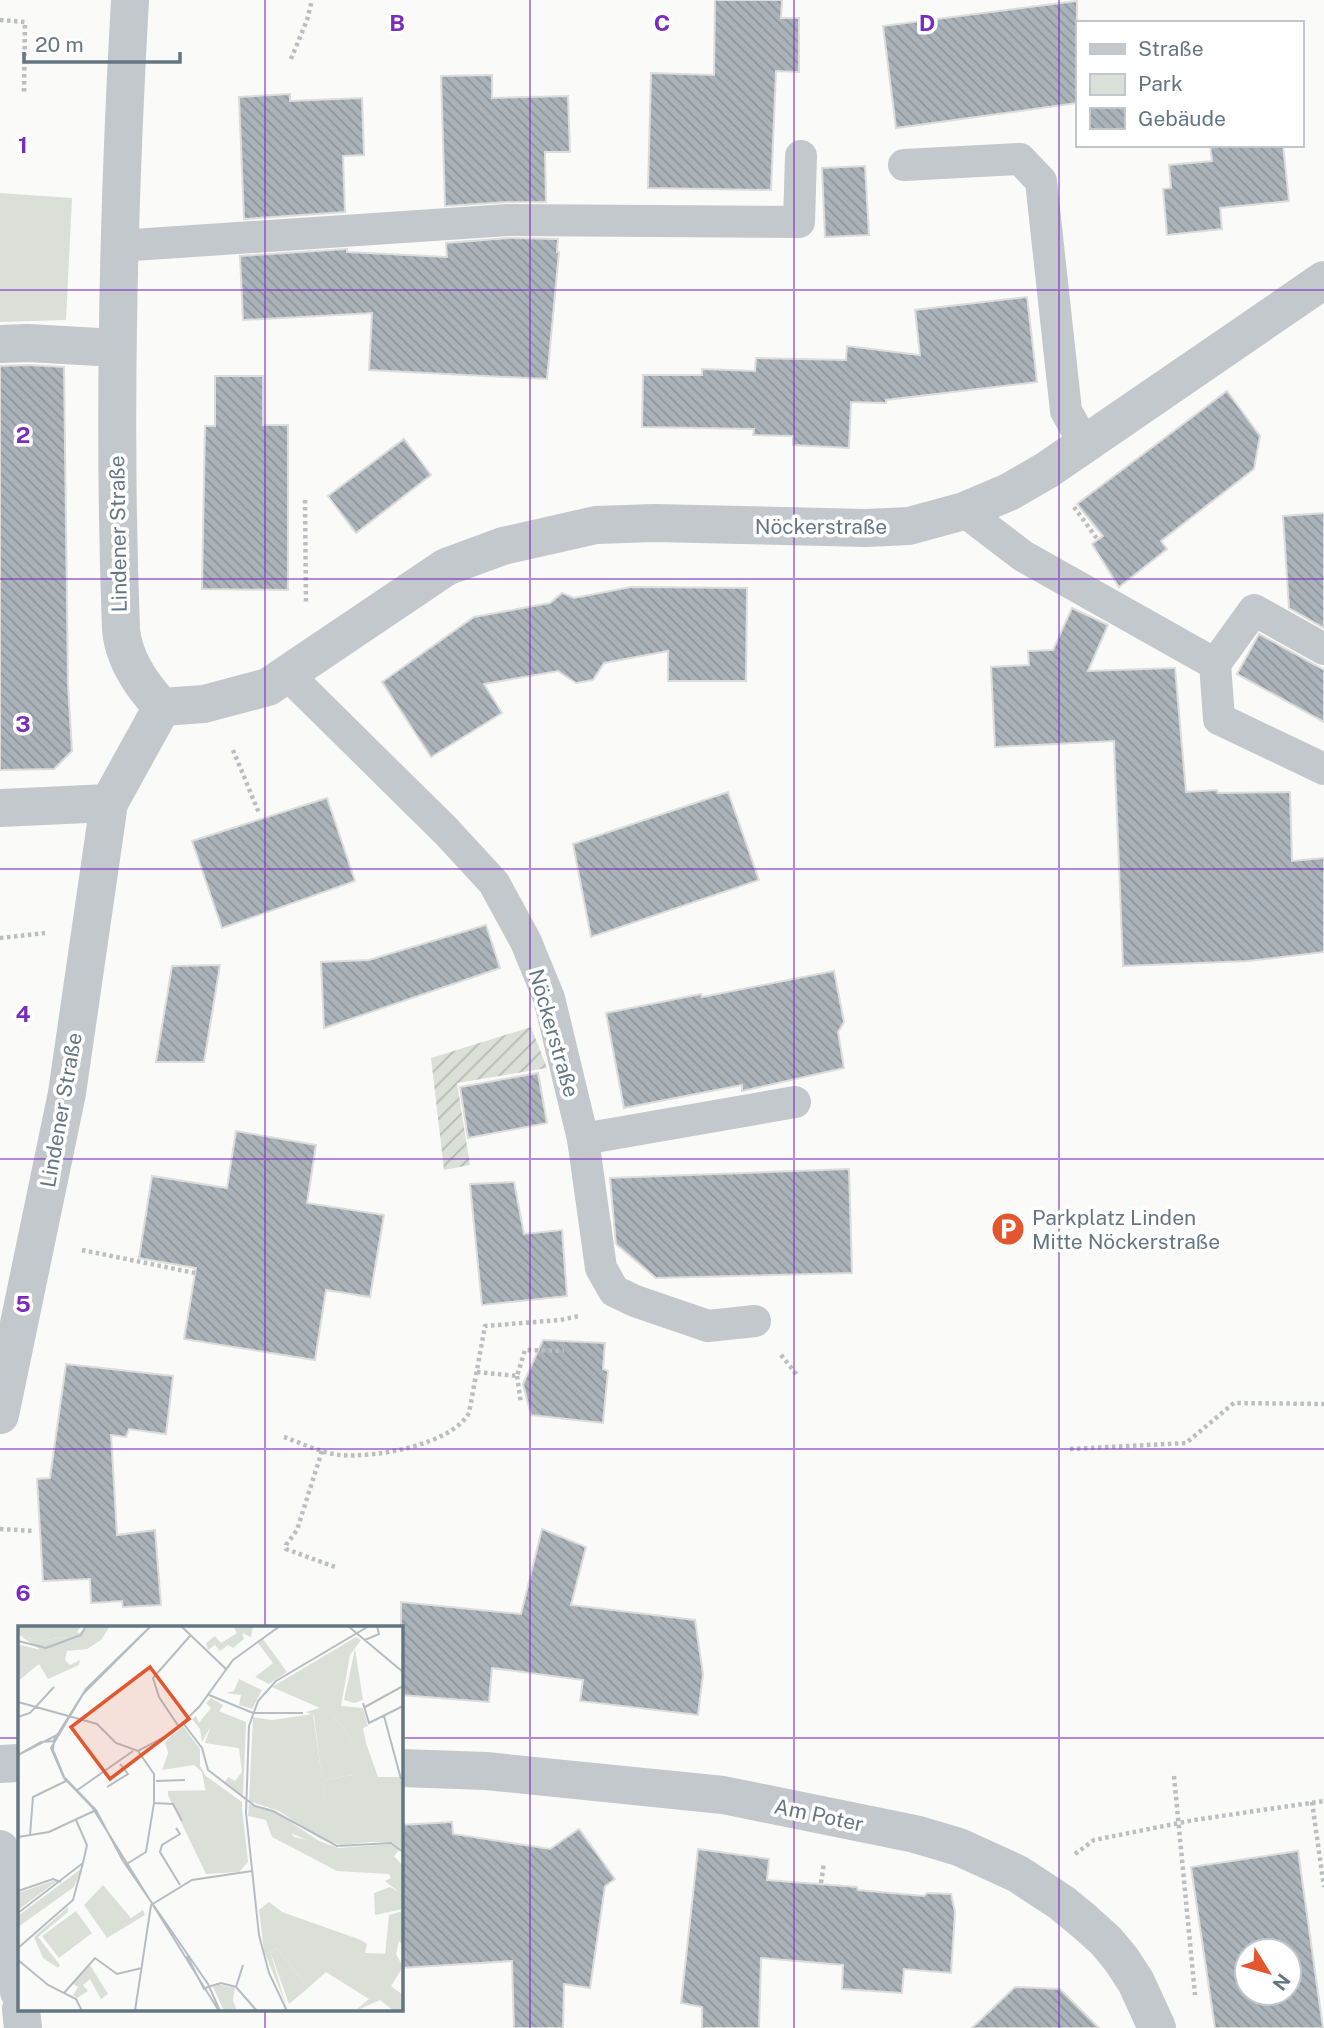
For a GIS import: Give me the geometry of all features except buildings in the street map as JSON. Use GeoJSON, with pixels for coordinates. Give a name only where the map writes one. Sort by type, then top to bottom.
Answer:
{"type":"FeatureCollection","features":[{"type":"Feature","properties":{"kind":"street","name":"Lindener Straße"},"geometry":{"type":"LineString","coordinates":[[130,0],[118,246],[117,547],[122,645],[139,679],[162,707]]}},
{"type":"Feature","properties":{"kind":"street","name":"Nöckerstraße"},"geometry":{"type":"LineString","coordinates":[[162,707],[224,699],[255,691],[288,675],[446,567],[503,546],[596,525],[654,523],[866,528],[909,526],[964,511],[1009,492],[1085,445],[1324,280]]}},
{"type":"Feature","properties":{"kind":"street"},"geometry":{"type":"LineString","coordinates":[[0,344],[116,348]]}},
{"type":"Feature","properties":{"kind":"street"},"geometry":{"type":"LineString","coordinates":[[0,808],[109,803],[162,707]]}},
{"type":"Feature","properties":{"kind":"street","name":"Lindener Straße"},"geometry":{"type":"LineString","coordinates":[[0,1415],[67,1093],[109,803]]}},
{"type":"Feature","properties":{"kind":"street"},"geometry":{"type":"LineString","coordinates":[[0,1763],[18,1763]]}},
{"type":"Feature","properties":{"kind":"street","name":"Am Poter"},"geometry":{"type":"LineString","coordinates":[[402,1768],[495,1772],[723,1795],[915,1834],[959,1847],[988,1858],[1036,1885],[1085,1922],[1114,1950],[1136,1982],[1157,2028]]}},
{"type":"Feature","properties":{"kind":"street"},"geometry":{"type":"LineString","coordinates":[[1,1862],[18,1985]]}},
{"type":"Feature","properties":{"kind":"street"},"geometry":{"type":"LineString","coordinates":[[21,2010],[23,2028]]}},
{"type":"Feature","properties":{"kind":"lane"},"geometry":{"type":"LineString","coordinates":[[118,246],[508,220],[799,222],[801,156]]}},
{"type":"Feature","properties":{"kind":"lane"},"geometry":{"type":"LineString","coordinates":[[904,165],[1020,159],[1041,181],[1066,411],[1085,445]]}},
{"type":"Feature","properties":{"kind":"lane"},"geometry":{"type":"LineString","coordinates":[[964,511],[1023,556],[1215,664]]}},
{"type":"Feature","properties":{"kind":"lane"},"geometry":{"type":"LineString","coordinates":[[1324,649],[1254,610],[1215,664],[1219,719],[1324,769]]}},
{"type":"Feature","properties":{"kind":"lane","name":"Nöckerstraße"},"geometry":{"type":"LineString","coordinates":[[288,675],[446,831],[494,883],[526,942],[549,998],[583,1139],[601,1268],[614,1291]]}},
{"type":"Feature","properties":{"kind":"lane"},"geometry":{"type":"LineString","coordinates":[[583,1139],[795,1102]]}},
{"type":"Feature","properties":{"kind":"lane"},"geometry":{"type":"LineString","coordinates":[[614,1291],[708,1326],[755,1321]]}},
{"type":"Feature","properties":{"kind":"path"},"geometry":{"type":"LineString","coordinates":[[290,59],[307,20],[312,0]]}},
{"type":"Feature","properties":{"kind":"path"},"geometry":{"type":"LineString","coordinates":[[0,20],[25,22],[24,92]]}},
{"type":"Feature","properties":{"kind":"path"},"geometry":{"type":"LineString","coordinates":[[305,500],[306,607],[325,649]]}},
{"type":"Feature","properties":{"kind":"path"},"geometry":{"type":"LineString","coordinates":[[1078,512],[1098,540]]}},
{"type":"Feature","properties":{"kind":"path"},"geometry":{"type":"LineString","coordinates":[[233,750],[258,813]]}},
{"type":"Feature","properties":{"kind":"path"},"geometry":{"type":"LineString","coordinates":[[76,1249],[195,1272]]}},
{"type":"Feature","properties":{"kind":"path"},"geometry":{"type":"LineString","coordinates":[[284,1437],[341,1455],[389,1452],[453,1431],[470,1413],[485,1326],[560,1320],[585,1314],[614,1291]]}},
{"type":"Feature","properties":{"kind":"path"},"geometry":{"type":"LineString","coordinates":[[521,1403],[517,1376],[525,1350],[564,1351]]}},
{"type":"Feature","properties":{"kind":"path"},"geometry":{"type":"LineString","coordinates":[[477,1372],[517,1376]]}},
{"type":"Feature","properties":{"kind":"path"},"geometry":{"type":"LineString","coordinates":[[1070,1448],[1186,1443],[1234,1403],[1324,1404]]}},
{"type":"Feature","properties":{"kind":"path"},"geometry":{"type":"LineString","coordinates":[[322,1451],[297,1530],[286,1549],[335,1567]]}},
{"type":"Feature","properties":{"kind":"path"},"geometry":{"type":"LineString","coordinates":[[0,1529],[34,1531]]}},
{"type":"Feature","properties":{"kind":"path"},"geometry":{"type":"LineString","coordinates":[[1174,1776],[1197,2008]]}},
{"type":"Feature","properties":{"kind":"path"},"geometry":{"type":"LineString","coordinates":[[1036,1885],[1094,1840],[1178,1823],[1324,1801]]}},
{"type":"Feature","properties":{"kind":"path"},"geometry":{"type":"LineString","coordinates":[[1312,1802],[1324,1887]]}},
{"type":"Feature","properties":{"kind":"green space"},"geometry":{"type":"Polygon","coordinates":[[[0,193],[72,198],[66,320],[0,322],[0,193]]]}},
{"type":"Feature","properties":{"kind":"green space"},"geometry":{"type":"Polygon","coordinates":[[[531,1027],[547,1068],[457,1083],[470,1165],[444,1170],[431,1058],[531,1027]]]}},
{"type":"Feature","properties":{"kind":"place","name":"Parkplatz Linden Mitte Nöckerstraße"},"geometry":{"type":"Point","coordinates":[1008,1229]}}]}
